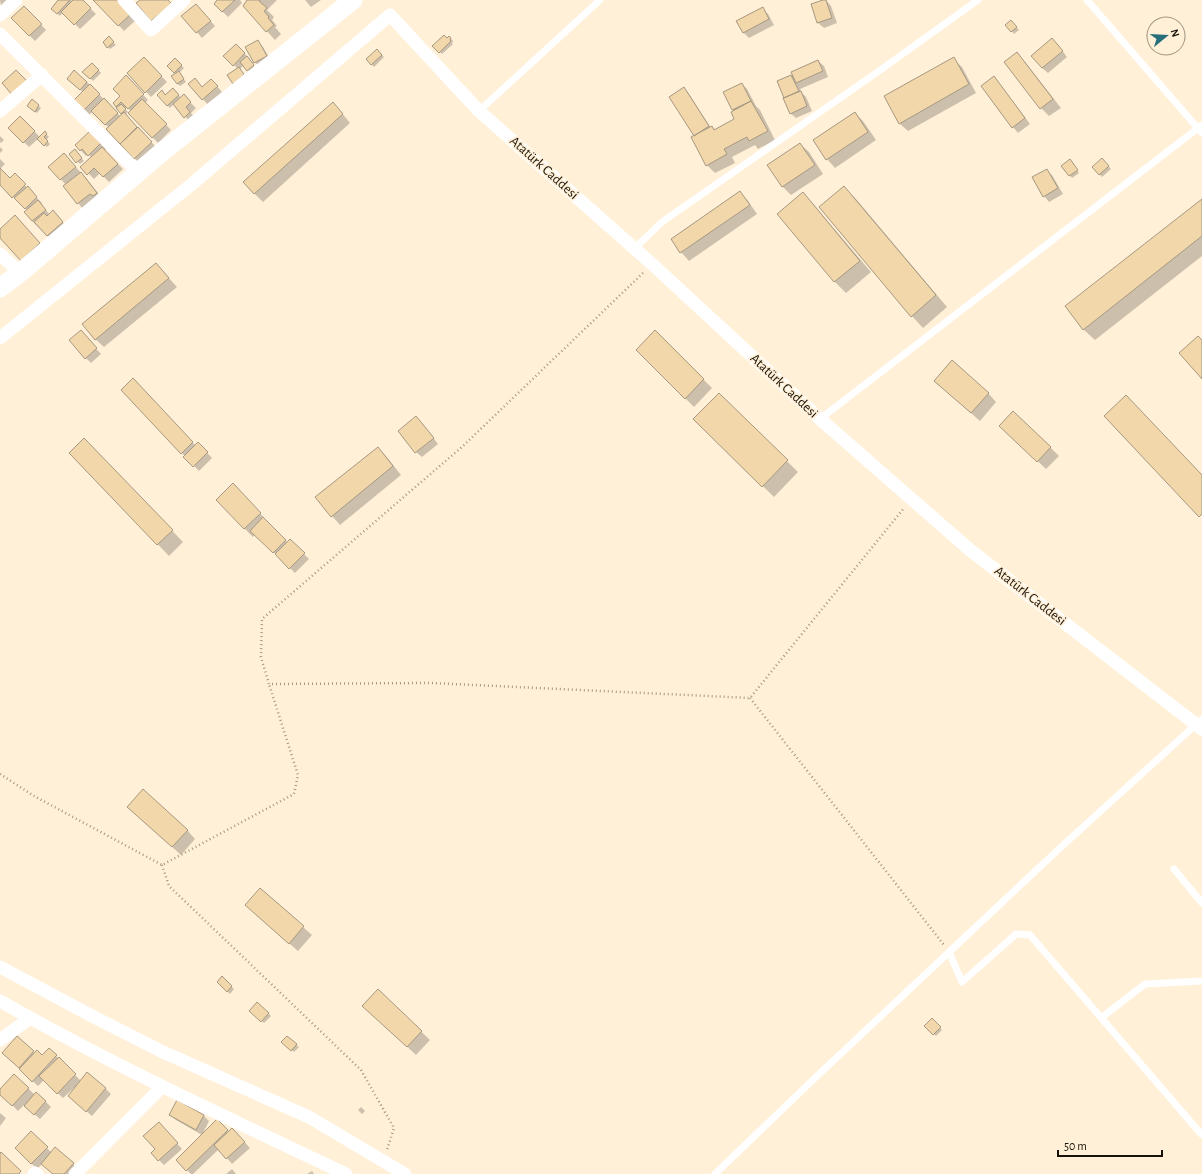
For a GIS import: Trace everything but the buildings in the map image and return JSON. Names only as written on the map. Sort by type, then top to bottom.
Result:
[{"type":"street","points":[[0,15],[16,0]]},
{"type":"street","points":[[124,0],[151,30],[184,0]]},
{"type":"street","points":[[0,288],[20,273],[138,172],[353,0]]},
{"type":"street","name":"Atatürk Caddesi","points":[[0,338],[192,184],[390,15],[479,111],[652,264],[820,419],[970,550],[1200,724]]},
{"type":"street","points":[[0,34],[138,172]]},
{"type":"street","points":[[0,111],[42,75]]},
{"type":"street","points":[[0,254],[20,273]]},
{"type":"street","points":[[0,967],[162,1052],[308,1117],[405,1174]]},
{"type":"street","points":[[0,1001],[162,1087],[346,1174]]},
{"type":"street","points":[[0,1040],[30,1018]]},
{"type":"street","points":[[75,1174],[162,1087]]},
{"type":"lane","points":[[479,111],[600,0]]},
{"type":"lane","points":[[634,248],[662,222],[978,0]]},
{"type":"lane","points":[[820,419],[1200,129],[1087,0]]},
{"type":"lane","points":[[715,1174],[1060,848],[1200,724]]},
{"type":"lane","points":[[1174,869],[1202,903]]},
{"type":"lane","points":[[949,952],[962,982],[1016,934],[1030,935],[1201,1134]]},
{"type":"lane","points":[[1101,1018],[1145,984],[1202,981]]},
{"type":"path","points":[[162,865],[294,794],[298,775],[261,657],[262,619],[463,446],[652,264]]},
{"type":"path","points":[[750,698],[912,499]]},
{"type":"path","points":[[269,684],[432,683],[750,698],[949,952]]},
{"type":"path","points":[[0,774],[34,796],[162,865],[169,886],[362,1070],[394,1128],[384,1162]]}]
